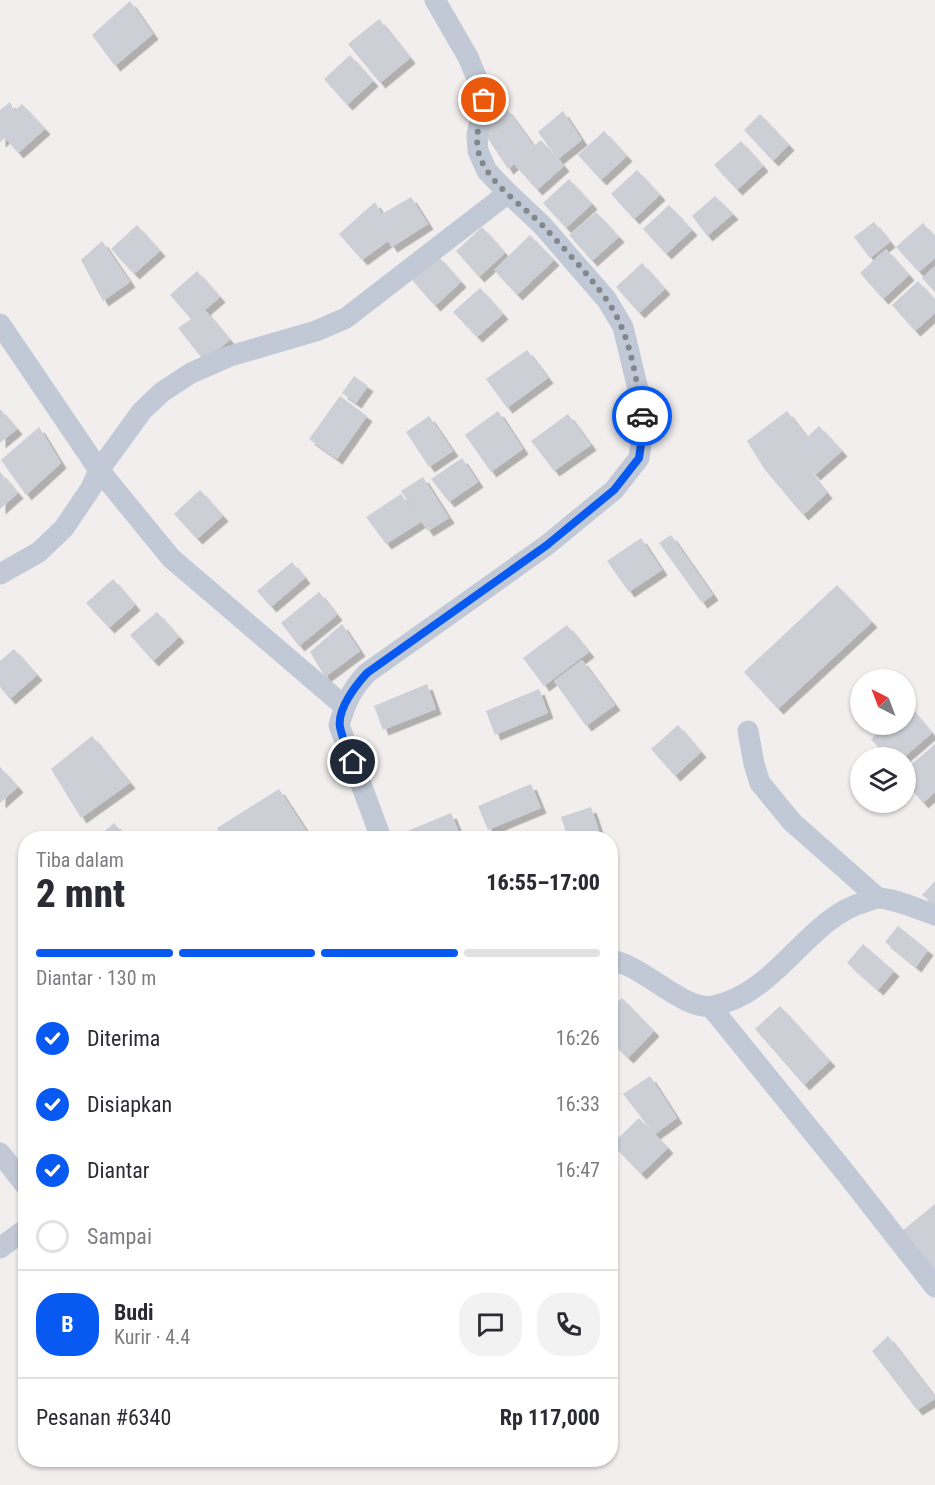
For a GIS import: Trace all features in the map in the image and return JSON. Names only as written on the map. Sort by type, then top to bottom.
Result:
[{"type":"street","points":[[378,831],[339,724],[344,706],[353,688],[367,673],[547,545],[614,490],[639,458],[644,424],[623,327],[607,300],[571,256],[487,171],[478,151],[477,135],[484,100],[481,88],[468,57],[435,0]]},
{"type":"street","points":[[0,574],[39,552],[64,528],[91,488],[99,470],[142,411],[162,392],[191,373],[230,356],[316,331],[346,318],[508,193]]},
{"type":"street","points":[[0,324],[99,470],[171,558],[344,706]]},
{"type":"street","points":[[748,731],[760,783],[792,822],[878,898],[908,905],[935,915]]},
{"type":"street","points":[[618,963],[637,970],[694,1004],[711,1007],[739,997],[764,982],[828,922],[853,905],[878,898]]},
{"type":"street","points":[[711,1007],[935,1287]]},
{"type":"street","points":[[0,1154],[18,1175]]},
{"type":"street","points":[[0,1248],[18,1235]]},
{"type":"building","points":[[130,1],[153,34],[115,66],[92,35]]},
{"type":"building","points":[[379,19],[410,58],[380,83],[348,44]]},
{"type":"building","points":[[350,55],[373,81],[347,105],[324,79]]},
{"type":"building","points":[[10,102],[14,111],[22,104],[45,129],[18,153],[5,138],[0,142],[0,110]]},
{"type":"building","points":[[506,108],[534,146],[541,140],[564,166],[537,190],[514,164],[508,169],[481,128]]},
{"type":"building","points":[[563,111],[582,140],[558,159],[538,132]]},
{"type":"building","points":[[760,114],[789,145],[773,161],[744,130]]},
{"type":"building","points":[[604,131],[627,156],[601,180],[578,155]]},
{"type":"building","points":[[741,141],[763,166],[737,190],[714,165]]},
{"type":"building","points":[[637,170],[660,195],[634,219],[611,194]]},
{"type":"building","points":[[569,179],[592,204],[566,228],[543,203]]},
{"type":"building","points":[[715,196],[733,214],[707,236],[692,216]]},
{"type":"building","points":[[411,197],[428,224],[392,247],[388,241],[362,260],[339,234],[375,202],[382,214]]},
{"type":"building","points":[[669,205],[692,230],[666,254],[643,229]]},
{"type":"building","points":[[596,212],[619,237],[592,261],[569,235]]},
{"type":"building","points":[[874,222],[890,242],[870,258],[854,237]]},
{"type":"building","points":[[923,223],[935,237],[935,258],[919,272],[896,247]]},
{"type":"building","points":[[137,225],[160,251],[134,274],[111,249]]},
{"type":"building","points":[[482,227],[505,253],[479,277],[456,251]]},
{"type":"building","points":[[530,235],[554,260],[517,295],[494,270]]},
{"type":"building","points":[[102,241],[130,282],[103,301],[81,260]]},
{"type":"building","points":[[886,249],[909,275],[883,299],[860,273]]},
{"type":"building","points":[[438,256],[461,282],[435,306],[412,280]]},
{"type":"building","points":[[642,263],[665,289],[639,313],[616,287]]},
{"type":"building","points":[[935,266],[935,292],[922,278]]},
{"type":"building","points":[[197,271],[220,297],[205,310],[230,340],[204,361],[178,328],[191,319],[170,295]]},
{"type":"building","points":[[918,281],[935,300],[935,313],[915,331],[892,305]]},
{"type":"building","points":[[480,288],[503,314],[477,337],[453,312]]},
{"type":"building","points":[[527,350],[548,378],[507,408],[486,379]]},
{"type":"building","points":[[354,376],[368,386],[356,403],[342,393]]},
{"type":"building","points":[[340,396],[367,416],[337,459],[309,439]]},
{"type":"building","points":[[0,409],[17,429],[0,443]]},
{"type":"building","points":[[498,411],[523,449],[491,472],[465,435]]},
{"type":"building","points":[[787,411],[807,437],[819,426],[842,451],[815,475],[799,458],[827,493],[803,515],[765,470],[747,441]]},
{"type":"building","points":[[568,414],[591,445],[554,471],[531,441]]},
{"type":"building","points":[[429,416],[453,451],[429,467],[406,432]]},
{"type":"building","points":[[39,427],[61,463],[26,495],[1,460]]},
{"type":"building","points":[[462,458],[478,482],[449,502],[431,479]]},
{"type":"building","points":[[0,472],[18,493],[0,509]]},
{"type":"building","points":[[423,477],[449,518],[428,531],[401,491]]},
{"type":"building","points":[[200,490],[223,516],[197,539],[174,514]]},
{"type":"building","points":[[401,494],[421,522],[386,544],[366,517]]},
{"type":"building","points":[[671,535],[713,595],[702,603],[659,543]]},
{"type":"building","points":[[641,538],[662,570],[629,592],[607,561]]},
{"type":"building","points":[[292,562],[305,578],[271,607],[257,591]]},
{"type":"building","points":[[113,579],[135,605],[109,628],[86,603]]},
{"type":"building","points":[[837,585],[872,622],[778,709],[744,672]]},
{"type":"building","points":[[319,592],[337,615],[299,646],[281,623]]},
{"type":"building","points":[[157,612],[179,637],[153,661],[130,635]]},
{"type":"building","points":[[342,624],[360,651],[325,677],[310,652]]},
{"type":"building","points":[[567,625],[589,652],[544,686],[523,658]]},
{"type":"building","points":[[14,649],[37,675],[10,699],[0,687],[0,661]]},
{"type":"building","points":[[582,660],[615,705],[586,726],[554,681]]},
{"type":"building","points":[[427,684],[436,709],[383,730],[374,706]]},
{"type":"building","points":[[539,689],[548,713],[495,735],[486,711]]},
{"type":"building","points":[[916,714],[932,733],[916,747],[878,747],[871,739],[875,735],[916,735]]},
{"type":"building","points":[[678,725],[701,752],[675,776],[651,749]]},
{"type":"building","points":[[92,736],[130,783],[81,818],[51,769]]},
{"type":"building","points":[[935,744],[935,792],[923,803],[916,795],[916,760]]},
{"type":"building","points":[[0,767],[18,787],[0,803]]},
{"type":"building","points":[[531,784],[541,808],[488,830],[478,806]]},
{"type":"building","points":[[279,789],[306,831],[219,831],[217,828]]},
{"type":"building","points":[[591,807],[599,831],[566,831],[561,817]]},
{"type":"building","points":[[451,813],[458,831],[408,831]]},
{"type":"building","points":[[114,823],[121,831],[105,831]]},
{"type":"building","points":[[935,881],[935,905],[922,895]]},
{"type":"building","points":[[898,926],[928,950],[916,967],[885,942]]},
{"type":"building","points":[[863,944],[894,971],[878,990],[847,963]]},
{"type":"building","points":[[622,998],[654,1031],[628,1058],[618,1049],[618,1002]]},
{"type":"building","points":[[780,1006],[830,1061],[804,1085],[755,1029]]},
{"type":"building","points":[[650,1076],[677,1118],[655,1134],[668,1148],[641,1174],[618,1150],[618,1138],[639,1118],[651,1130],[623,1094]]},
{"type":"building","points":[[935,1204],[935,1272],[902,1231]]},
{"type":"building","points":[[888,1336],[935,1397],[917,1410],[872,1351]]},
{"type":"way so far","points":[[484,100],[477,135],[478,151],[487,171],[571,256],[607,300],[623,327],[642,416]]},
{"type":"route","points":[[353,762],[339,724],[344,706],[353,688],[367,673],[547,545],[614,490],[639,458],[644,424],[642,416]]}]
